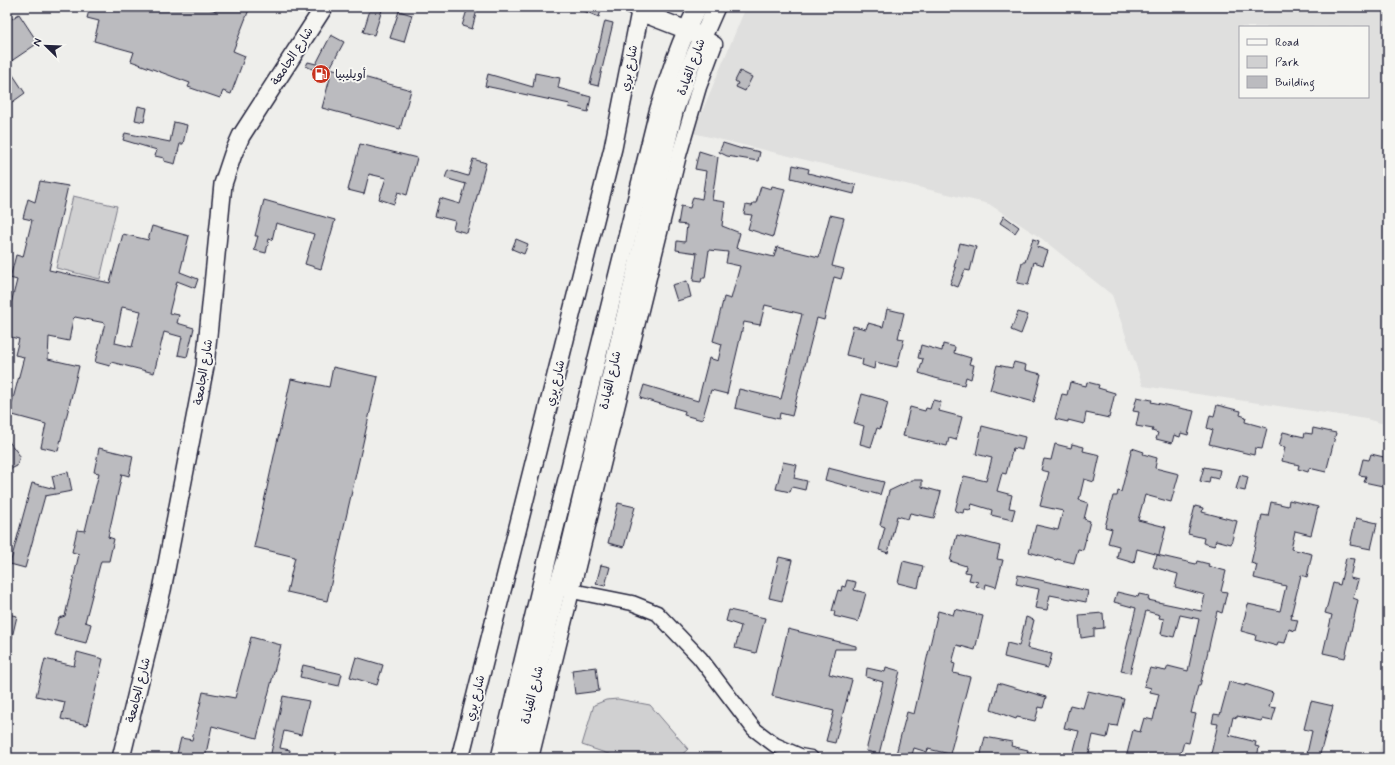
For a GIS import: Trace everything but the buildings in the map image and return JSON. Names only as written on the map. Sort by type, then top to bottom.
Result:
[{"type":"main road","name":"شارع الجامعة","points":[[121,758],[162,590],[206,366],[223,184],[241,136],[324,7]]},
{"type":"main road","name":"شارع القيادة","points":[[500,758],[549,552],[658,112],[686,30],[698,7]]},
{"type":"main road","name":"شارع القيادة","points":[[516,758],[564,590],[569,550],[674,112],[709,40],[716,7]]},
{"type":"main road","points":[[639,8],[709,40]]},
{"type":"main road","name":"شارع بري","points":[[460,758],[613,148],[639,8]]},
{"type":"street","name":"شارع القيادة","points":[[531,758],[564,590]]},
{"type":"street","points":[[564,590],[632,603],[657,613],[700,658],[754,729],[775,745],[800,756],[811,758]]},
{"type":"shaded area","points":[[746,7],[1388,7],[1388,425],[1366,419],[1143,386],[1112,295],[1041,238],[989,204],[693,133]]},
{"type":"shaded area","points":[[1388,717],[1388,758],[1378,758]]},
{"type":"green space","points":[[73,196],[117,206],[100,279],[56,268]]},
{"type":"green space","points":[[618,699],[650,705],[688,749],[678,758],[620,758],[582,745],[594,705],[606,700]]},
{"type":"place","name":"أويليبيا","points":[[321,74]]}]
